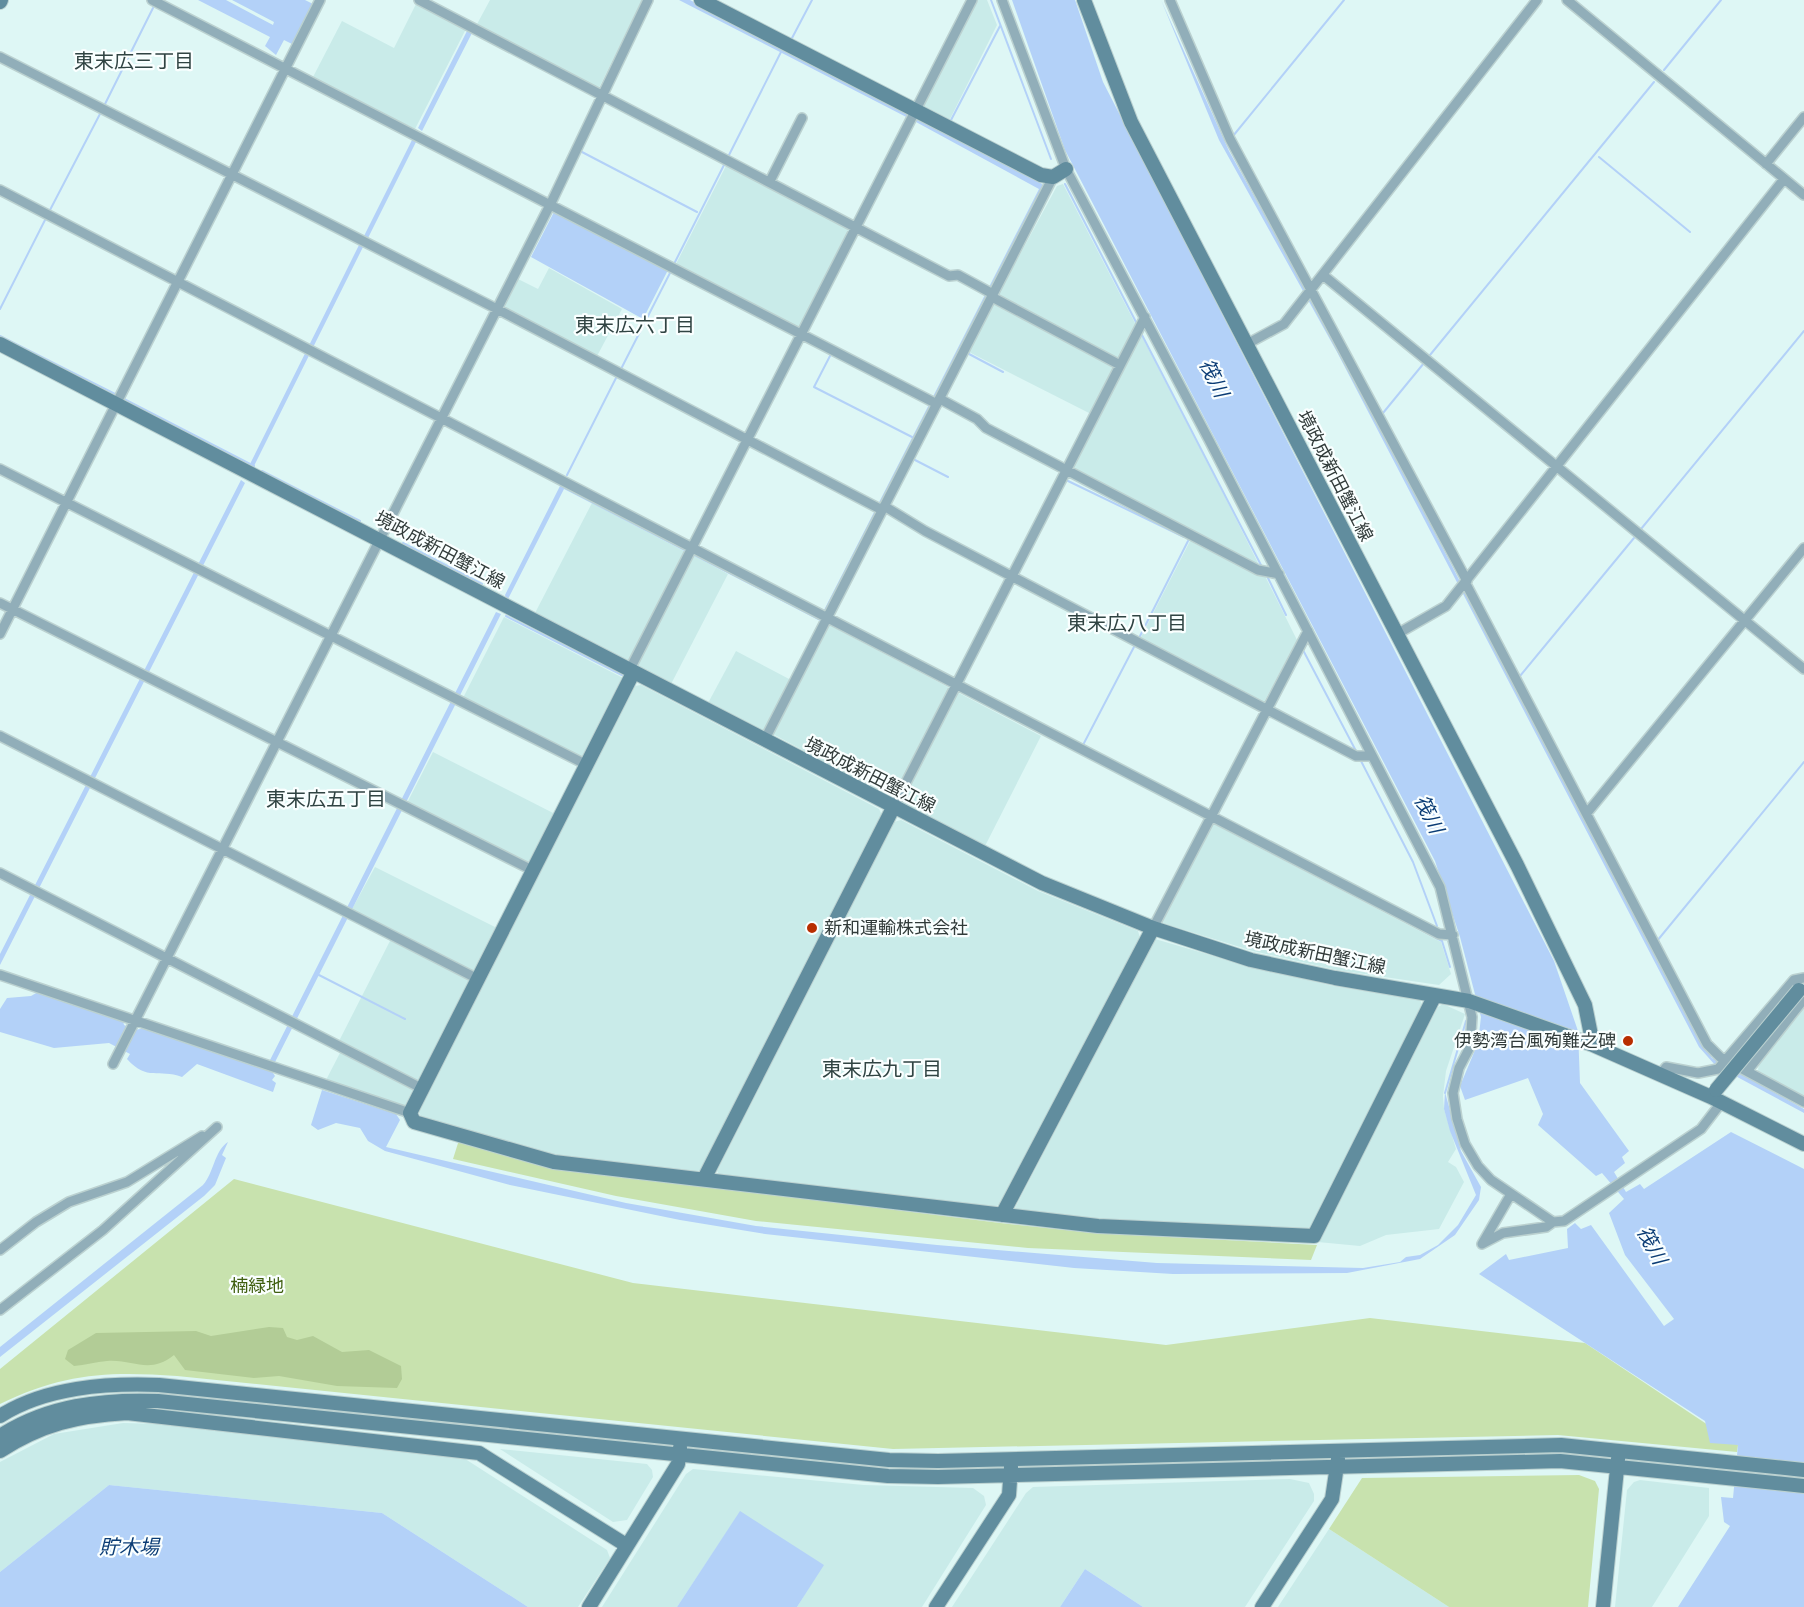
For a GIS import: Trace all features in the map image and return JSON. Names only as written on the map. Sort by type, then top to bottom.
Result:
[{"type":"street","points":[[152,0],[935,401],[977,419],[986,428],[1258,570],[1279,574]]},
{"type":"street","points":[[0,634],[320,0]]},
{"type":"street","points":[[419,0],[949,276],[958,276],[1120,365]]},
{"type":"street","points":[[115,1060],[551,204],[648,0]]},
{"type":"street","points":[[701,0],[913,115],[1041,176],[1053,177]]},
{"type":"street","points":[[1002,0],[1066,169],[1279,574],[1440,887],[1469,1000],[1473,1032],[1453,1093],[1457,1119],[1465,1144],[1478,1166],[1511,1194],[1553,1222]]},
{"type":"street","name":"境政成新田蟹江線","points":[[0,344],[893,808],[1042,883],[1153,928],[1251,960],[1335,978],[1469,1000],[1588,1044],[1585,1005],[1397,634],[1131,122],[1084,0]]},
{"type":"street","points":[[1170,0],[1230,139],[1587,813],[1699,1031],[1723,1065]]},
{"type":"street","points":[[1247,344],[1284,324],[1537,0]]},
{"type":"street","points":[[1568,0],[1804,195]]},
{"type":"street","points":[[410,1113],[534,871],[747,441],[858,227],[967,2]]},
{"type":"street","points":[[0,57],[497,309],[1356,756],[1372,756]]},
{"type":"street","points":[[1766,164],[1804,117]]},
{"type":"street","points":[[770,182],[802,118]]},
{"type":"street","points":[[764,741],[990,294],[1053,177],[1066,169]]},
{"type":"street","points":[[1397,634],[1446,606],[1784,179]]},
{"type":"street","points":[[0,190],[441,416],[692,550],[957,682],[1439,934],[1453,935]]},
{"type":"street","points":[[1323,275],[1804,669]]},
{"type":"street","points":[[704,1179],[1145,317]]},
{"type":"street","points":[[0,469],[587,765]]},
{"type":"street","points":[[1587,813],[1804,548]]},
{"type":"street","points":[[0,603],[534,871]]},
{"type":"street","points":[[1002,1215],[1153,928],[1265,708],[1308,631]]},
{"type":"street","points":[[0,736],[478,979]]},
{"type":"street","points":[[0,873],[423,1089]]},
{"type":"street","points":[[0,975],[133,1022],[410,1113],[414,1122],[554,1162],[1098,1226],[1314,1236],[1435,995]]},
{"type":"street","points":[[1723,1065],[1794,980],[1803,988]]},
{"type":"street","points":[[1748,1070],[1803,988]]},
{"type":"street","points":[[1511,1194],[1482,1244],[1503,1233],[1546,1227],[1553,1222],[1564,1221],[1701,1129],[1716,1097],[1803,988]]},
{"type":"street","points":[[1588,1044],[1716,1097],[1804,1144]]},
{"type":"street","points":[[1660,1074],[1666,1067],[1698,1073],[1723,1065],[1748,1070],[1804,1102]]},
{"type":"street","points":[[0,1250],[36,1222],[69,1202],[127,1182],[217,1127],[103,1230],[0,1310]]},
{"type":"street","points":[[0,1416],[64,1392],[122,1384],[159,1385],[889,1460],[1561,1445],[1804,1470]]},
{"type":"street","points":[[0,1436],[42,1415],[68,1407],[95,1402],[134,1400],[888,1476],[1010,1476],[1560,1461],[1804,1486]]},
{"type":"street","points":[[0,1451],[29,1433],[63,1421],[95,1415],[127,1413],[479,1453],[626,1545]]},
{"type":"street","points":[[589,1607],[678,1464],[681,1440]]},
{"type":"street","points":[[1262,1607],[1332,1499],[1340,1451]]},
{"type":"street","points":[[1603,1607],[1619,1451]]},
{"type":"street","points":[[936,1607],[1009,1495],[1011,1459]]},
{"type":"shaded area","points":[[490,0],[642,0],[599,88],[476,26]]},
{"type":"shaded area","points":[[976,0],[987,0],[997,25],[948,123],[920,109]]},
{"type":"shaded area","points":[[417,2],[467,27],[415,129],[313,77],[342,21],[394,48]]},
{"type":"shaded area","points":[[727,164],[850,227],[852,231],[802,329],[676,264]]},
{"type":"shaded area","points":[[1063,184],[1136,325],[1117,360],[998,295],[1057,186]]},
{"type":"shaded area","points":[[549,268],[622,309],[596,358],[504,309],[516,278],[538,289]]},
{"type":"shaded area","points":[[997,303],[1113,364],[1115,368],[1091,414],[969,352],[994,304]]},
{"type":"shaded area","points":[[1140,333],[1260,567],[1073,469],[1073,463]]},
{"type":"shaded area","points":[[592,503],[686,552],[632,660],[627,663],[534,615]]},
{"type":"shaded area","points":[[1190,541],[1255,574],[1265,576],[1297,640],[1264,702],[1140,639]]},
{"type":"shaded area","points":[[693,555],[728,574],[670,686],[638,669],[637,664]]},
{"type":"shaded area","points":[[504,617],[625,679],[582,760],[463,698]]},
{"type":"shaded area","points":[[829,625],[950,688],[894,799],[771,733]]},
{"type":"shaded area","points":[[736,651],[791,680],[763,735],[707,705]]},
{"type":"shaded area","points":[[641,685],[879,809],[882,815],[703,1168],[696,1173],[553,1156],[421,1116],[418,1111],[635,686]]},
{"type":"shaded area","points":[[955,691],[1041,736],[985,846],[899,802]]},
{"type":"shaded area","points":[[433,752],[557,815],[529,867],[406,805]]},
{"type":"shaded area","points":[[901,820],[1038,891],[1138,931],[1140,938],[1002,1203],[993,1208],[719,1174],[717,1171],[894,822]]},
{"type":"shaded area","points":[[1210,822],[1441,942],[1451,974],[1439,985],[1337,970],[1253,951],[1159,922]]},
{"type":"shaded area","points":[[375,867],[499,929],[477,972],[473,973],[351,911]]},
{"type":"shaded area","points":[[391,939],[469,978],[472,982],[420,1082],[417,1083],[338,1043]]},
{"type":"shaded area","points":[[1155,939],[1248,966],[1333,986],[1420,1000],[1423,1006],[1314,1224],[1305,1230],[1100,1220],[1017,1211],[1015,1208]]},
{"type":"shaded area","points":[[1443,1004],[1465,1014],[1446,1071],[1443,1096],[1444,1109],[1456,1149],[1448,1162],[1456,1167],[1464,1182],[1439,1229],[1386,1235],[1360,1246],[1318,1242],[1438,1007]]},
{"type":"shaded area","points":[[1804,1005],[1804,1097],[1758,1071],[1759,1061]]},
{"type":"shaded area","points":[[341,1051],[416,1090],[405,1109],[325,1082]]},
{"type":"shaded area","points":[[123,1423],[161,1424],[459,1455],[607,1550],[610,1558],[578,1607],[528,1607],[382,1513],[109,1485],[0,1572],[0,1462],[54,1434]]},
{"type":"shaded area","points":[[500,1449],[647,1464],[652,1470],[653,1477],[627,1520],[613,1522]]},
{"type":"shaded area","points":[[693,1469],[864,1485],[973,1488],[984,1496],[986,1505],[922,1607],[797,1607],[823,1565],[740,1512],[677,1607],[602,1607],[686,1474]]},
{"type":"shaded area","points":[[1290,1479],[1309,1483],[1314,1494],[1314,1501],[1245,1607],[1143,1607],[1085,1569],[1060,1607],[952,1607],[1026,1493],[1033,1487]]},
{"type":"shaded area","points":[[1640,1480],[1709,1488],[1709,1516],[1652,1607],[1615,1607],[1627,1490],[1634,1482]]},
{"type":"shaded area","points":[[1329,1529],[1449,1607],[1278,1607]]},
{"type":"green space","points":[[459,1140],[703,1186],[1000,1223],[1093,1233],[1317,1245],[1311,1260],[1028,1248],[756,1221],[616,1196],[453,1159]]},
{"type":"green space","name":"楠緑地","points":[[234,1179],[633,1283],[1166,1345],[1370,1318],[1585,1343],[1738,1445],[1737,1452],[1558,1435],[893,1449],[153,1374],[108,1374],[66,1380],[44,1386],[0,1404],[0,1369]]},
{"type":"green space","points":[[269,1327],[283,1328],[287,1337],[297,1340],[313,1336],[342,1352],[369,1350],[401,1366],[402,1379],[397,1388],[337,1386],[279,1376],[254,1378],[185,1370],[174,1355],[165,1361],[149,1365],[107,1361],[74,1366],[65,1359],[68,1350],[96,1333],[196,1331],[211,1336]]},
{"type":"green space","points":[[1579,1475],[1595,1481],[1599,1489],[1588,1607],[1449,1607],[1329,1529],[1362,1478]]},
{"type":"water","points":[[198,0],[226,0],[273,25],[274,22],[232,0],[305,0],[313,4],[292,44],[284,40],[276,55],[265,46],[270,37]]},
{"type":"water","points":[[679,0],[690,0],[1036,179],[1044,186],[827,612],[824,610],[1039,189],[916,122]]},
{"type":"water","name":"筏川","points":[[1012,0],[1075,0],[1103,82],[1554,961],[1578,1031],[1580,1083],[1629,1151],[1622,1157],[1625,1163],[1614,1172],[1626,1192],[1640,1184],[1644,1189],[1731,1132],[1804,1169],[1804,1607],[1678,1607],[1730,1526],[1724,1522],[1721,1497],[1733,1498],[1738,1445],[1710,1443],[1705,1421],[1479,1274],[1506,1254],[1509,1260],[1568,1248],[1567,1229],[1575,1223],[1581,1229],[1591,1225],[1664,1326],[1674,1319],[1625,1255],[1609,1213],[1624,1199],[1602,1173],[1596,1176],[1538,1125],[1543,1114],[1528,1078],[1465,1100],[1460,1086],[1478,1043],[1481,1017],[1460,937],[1435,861],[1065,150]]},
{"type":"water","points":[[1161,0],[1229,151],[1339,349],[1692,1027],[1712,1058],[1804,1109],[1804,1113],[1715,1065],[1699,1047],[1337,352],[1219,140]]},
{"type":"water","points":[[467,31],[472,33],[422,131],[418,128]]},
{"type":"water","points":[[413,138],[417,140],[368,238],[364,236]]},
{"type":"water","points":[[554,212],[668,270],[643,319],[531,257]]},
{"type":"water","points":[[359,245],[363,247],[254,466],[250,464]]},
{"type":"water","points":[[241,480],[245,483],[0,965],[0,954]]},
{"type":"water","points":[[561,484],[823,619],[822,622],[564,489],[507,601],[505,595]]},
{"type":"water","points":[[496,612],[501,614],[271,1070],[275,1076],[272,1080],[276,1083],[273,1092],[197,1064],[182,1077],[147,1072],[134,1066],[127,1059],[130,1054],[109,1043],[54,1048],[0,1032],[0,1009],[7,998],[31,996],[38,992],[123,1021],[124,1025],[135,1030],[145,1028],[266,1068]]},
{"type":"water","points":[[322,1090],[396,1114],[400,1120],[386,1147],[626,1203],[756,1226],[937,1245],[1157,1263],[1363,1268],[1400,1262],[1406,1257],[1420,1255],[1438,1245],[1458,1225],[1476,1195],[1450,1131],[1444,1109],[1445,1092],[1461,1151],[1481,1187],[1479,1200],[1455,1235],[1420,1259],[1347,1273],[1173,1274],[1074,1268],[765,1234],[680,1220],[510,1185],[385,1151],[368,1141],[360,1128],[336,1123],[318,1130],[311,1125]]},
{"type":"water","points":[[228,1142],[222,1155],[226,1158],[215,1185],[204,1196],[0,1357],[0,1347],[203,1185],[217,1156]]},
{"type":"water","name":"貯木場","points":[[109,1485],[382,1513],[528,1607],[0,1607],[0,1572]]},
{"type":"water","points":[[740,1511],[824,1565],[797,1607],[677,1607]]},
{"type":"water","points":[[1085,1569],[1143,1607],[1060,1607]]},
{"type":"waterway","points":[[791,40],[812,0]]},
{"type":"waterway","points":[[991,0],[1051,159]]},
{"type":"waterway","points":[[1233,136],[1344,0]]},
{"type":"waterway","points":[[1664,70],[1721,0]]},
{"type":"waterway","points":[[105,104],[153,8]]},
{"type":"waterway","points":[[950,122],[1000,26]]},
{"type":"waterway","points":[[728,157],[782,50]]},
{"type":"waterway","points":[[1430,355],[1654,82]]},
{"type":"waterway","points":[[50,210],[101,112]]},
{"type":"waterway","points":[[582,152],[697,212]]},
{"type":"waterway","points":[[1599,157],[1690,232]]},
{"type":"waterway","points":[[675,262],[725,163]]},
{"type":"waterway","points":[[1065,184],[1137,324]]},
{"type":"waterway","points":[[0,309],[45,220]]},
{"type":"waterway","points":[[621,369],[671,271]]},
{"type":"waterway","points":[[1641,529],[1804,331]]},
{"type":"waterway","points":[[1142,335],[1262,567]]},
{"type":"waterway","points":[[0,336],[115,394]]},
{"type":"waterway","points":[[831,354],[814,387],[912,437]]},
{"type":"waterway","points":[[969,354],[1003,372]]},
{"type":"waterway","points":[[1383,413],[1424,363]]},
{"type":"waterway","points":[[567,475],[617,376]]},
{"type":"waterway","points":[[124,399],[254,466]]},
{"type":"waterway","points":[[915,460],[948,477]]},
{"type":"waterway","points":[[262,471],[360,521]]},
{"type":"waterway","points":[[1066,480],[1184,537]]},
{"type":"waterway","points":[[1520,676],[1634,538]]},
{"type":"waterway","points":[[1139,638],[1188,541]]},
{"type":"waterway","points":[[403,543],[482,584]]},
{"type":"waterway","points":[[1268,578],[1286,615]]},
{"type":"waterway","points":[[506,616],[622,675]]},
{"type":"waterway","points":[[1083,745],[1135,645]]},
{"type":"waterway","points":[[1303,650],[1356,751]]},
{"type":"waterway","points":[[1361,761],[1413,862],[1437,926]]},
{"type":"waterway","points":[[1657,941],[1804,762]]},
{"type":"waterway","points":[[1401,919],[1442,941],[1450,967]]},
{"type":"waterway","points":[[317,974],[405,1019]]},
{"type":"waterway","points":[[1445,1093],[1466,1021]]},
{"type":"place","name":"新和運輸株式会社","points":[[812,928]]},
{"type":"place","name":"伊勢湾台風殉難之碑","points":[[1628,1041]]},
{"type":"district","name":"東末広三丁目","points":[[134,61]]},
{"type":"district","name":"東末広六丁目","points":[[635,325]]},
{"type":"district","name":"東末広八丁目","points":[[1127,623]]},
{"type":"district","name":"東末広五丁目","points":[[326,799]]},
{"type":"district","name":"東末広九丁目","points":[[882,1069]]}]
